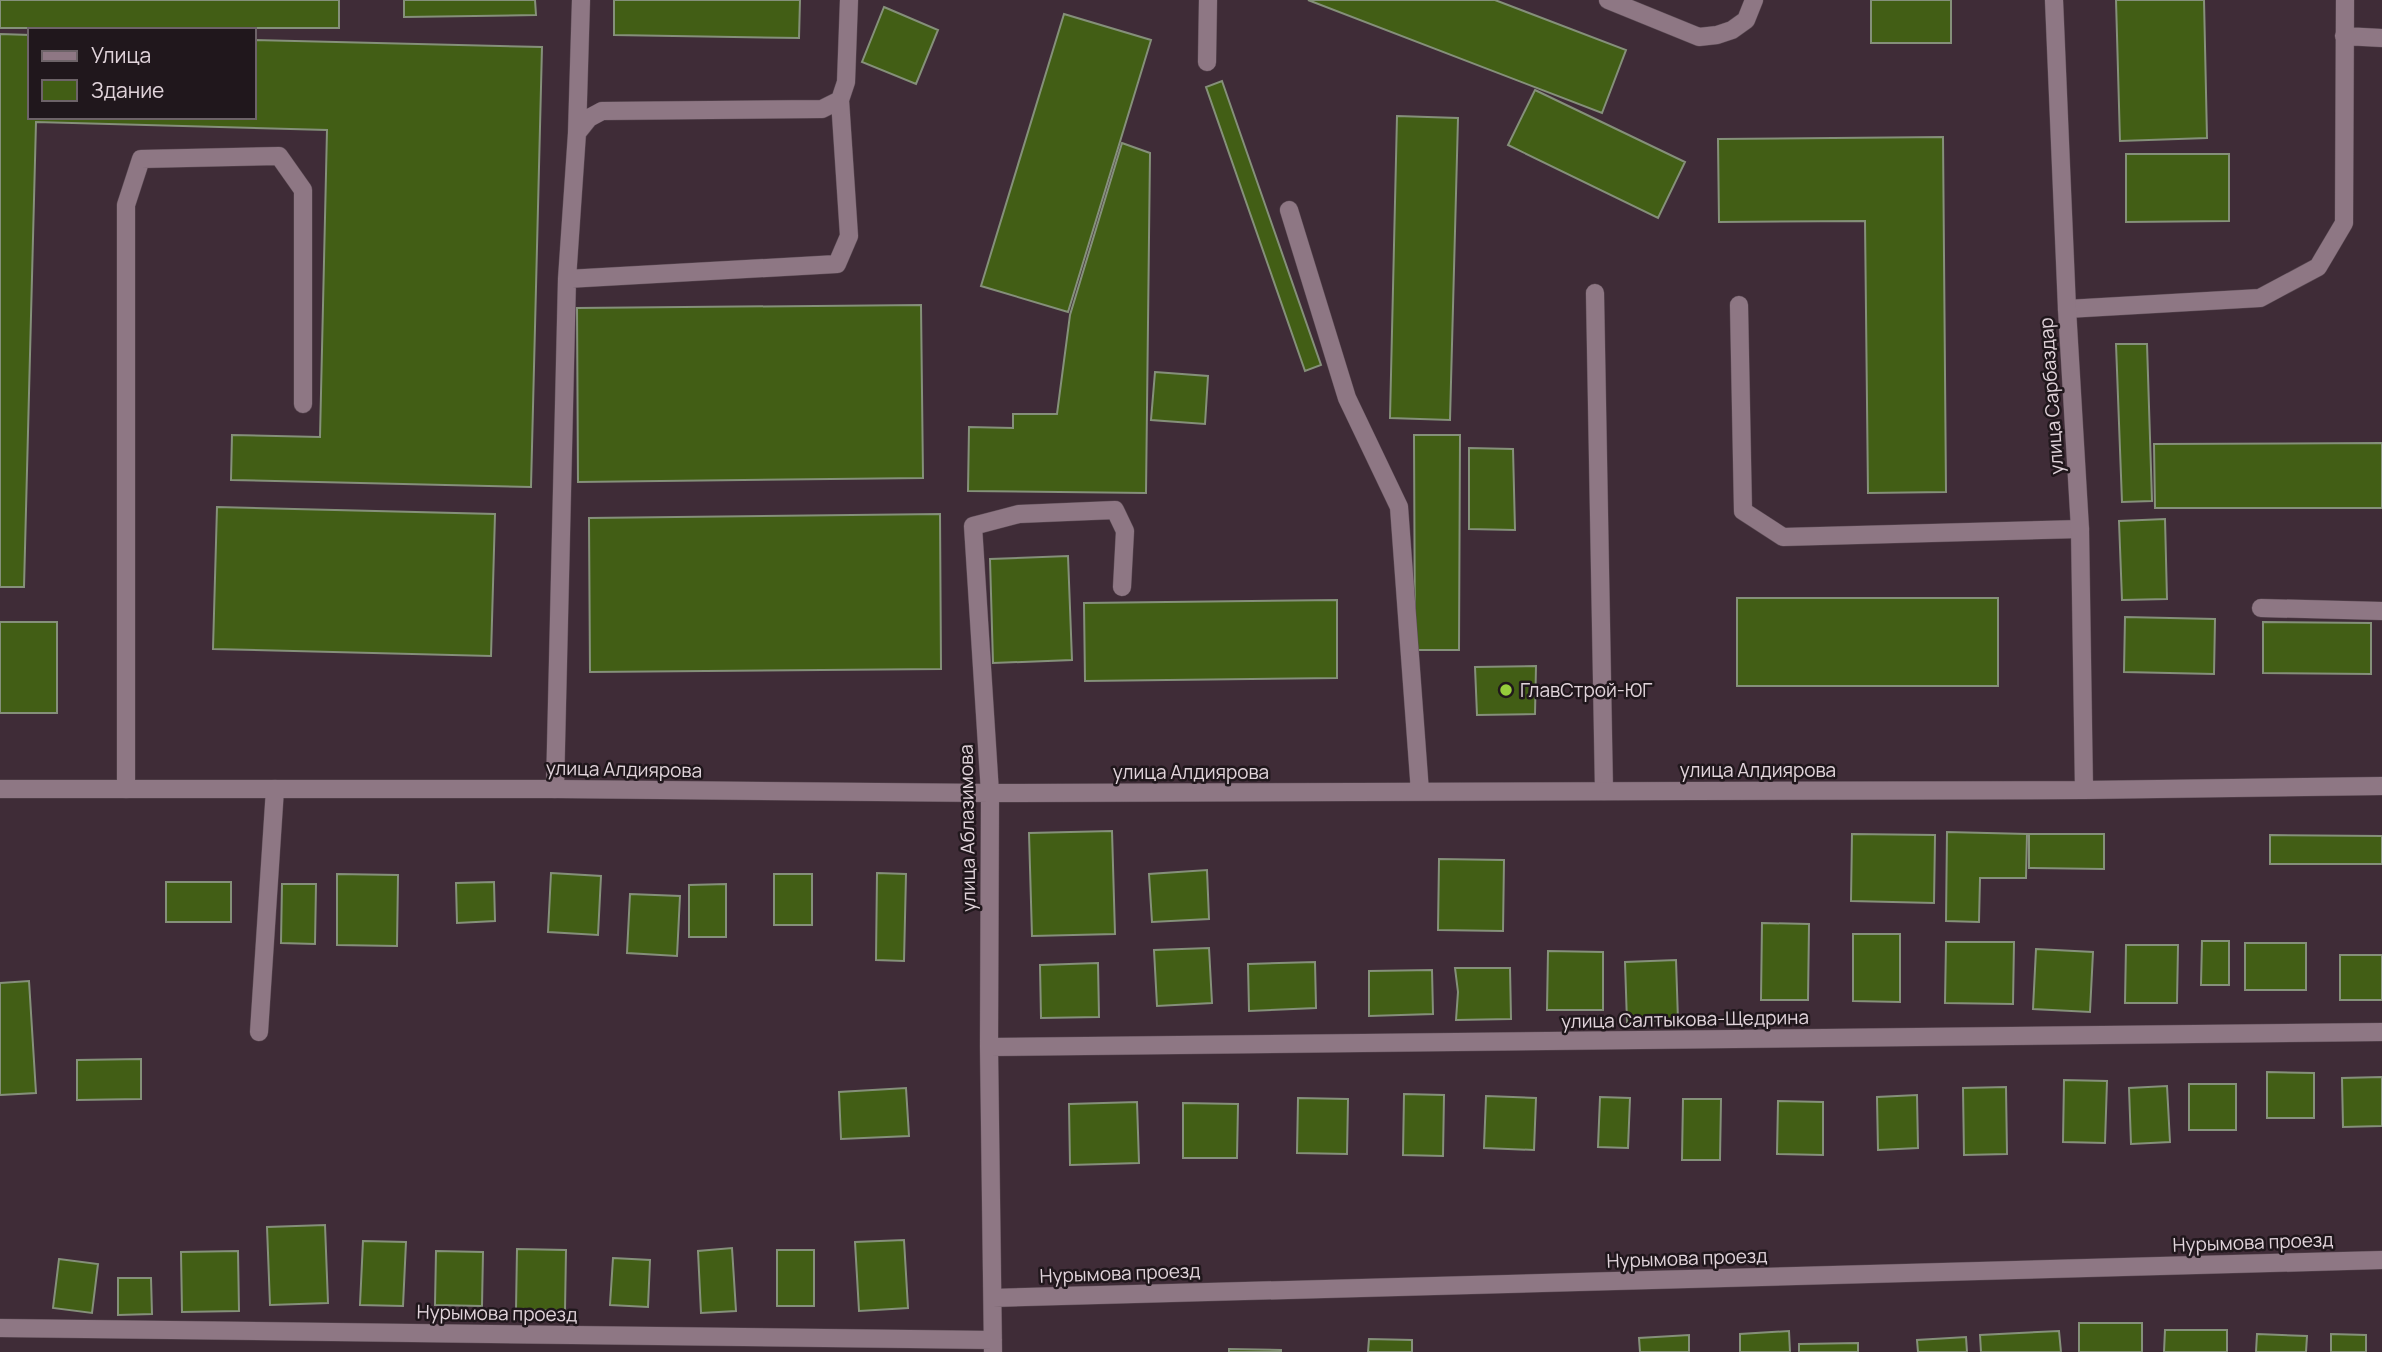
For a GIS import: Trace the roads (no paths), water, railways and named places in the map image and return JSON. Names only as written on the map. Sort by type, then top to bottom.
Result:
[{"type":"street","points":[[555,789],[567,279],[577,133],[580,0]]},
{"type":"street","points":[[567,279],[837,264],[849,236],[840,100],[846,82],[849,0]]},
{"type":"street","points":[[1208,0],[1208,62]]},
{"type":"street","points":[[1608,0],[1699,37],[1732,30],[1746,20],[1754,0]]},
{"type":"street","name":"улица Сарбаздар","points":[[2054,0],[2067,309],[2080,529],[2084,790]]},
{"type":"street","points":[[2067,309],[2260,298],[2318,267],[2344,223],[2345,0]]},
{"type":"street","points":[[2344,36],[2382,38]]},
{"type":"street","points":[[577,133],[589,118],[602,111],[822,109],[840,100]]},
{"type":"street","points":[[126,789],[126,205],[141,159],[279,156],[303,190],[303,404]]},
{"type":"street","points":[[1289,210],[1347,398],[1399,507],[1420,792]]},
{"type":"street","points":[[1595,292],[1604,791]]},
{"type":"street","points":[[1739,305],[1743,510],[1783,537],[2080,529]]},
{"type":"street","name":"улица Аблазимова","points":[[993,1346],[989,1047],[990,793],[973,526],[1019,513],[1115,510],[1125,531],[1122,587]]},
{"type":"street","points":[[2261,608],[2382,611]]},
{"type":"street","name":"улица Алдиярова","points":[[0,789],[555,789],[990,793],[2084,790],[2382,786]]},
{"type":"street","points":[[259,1032],[275,789]]},
{"type":"street","name":"улица Салтыкова-Щедрина","points":[[989,1047],[2382,1032]]},
{"type":"street","name":"Нурымова проезд","points":[[993,1298],[2382,1259]]},
{"type":"street","name":"Нурымова проезд","points":[[0,1328],[993,1346]]},
{"type":"place","name":"ГлавСтрой-ЮГ","points":[[1506,690]]}]
